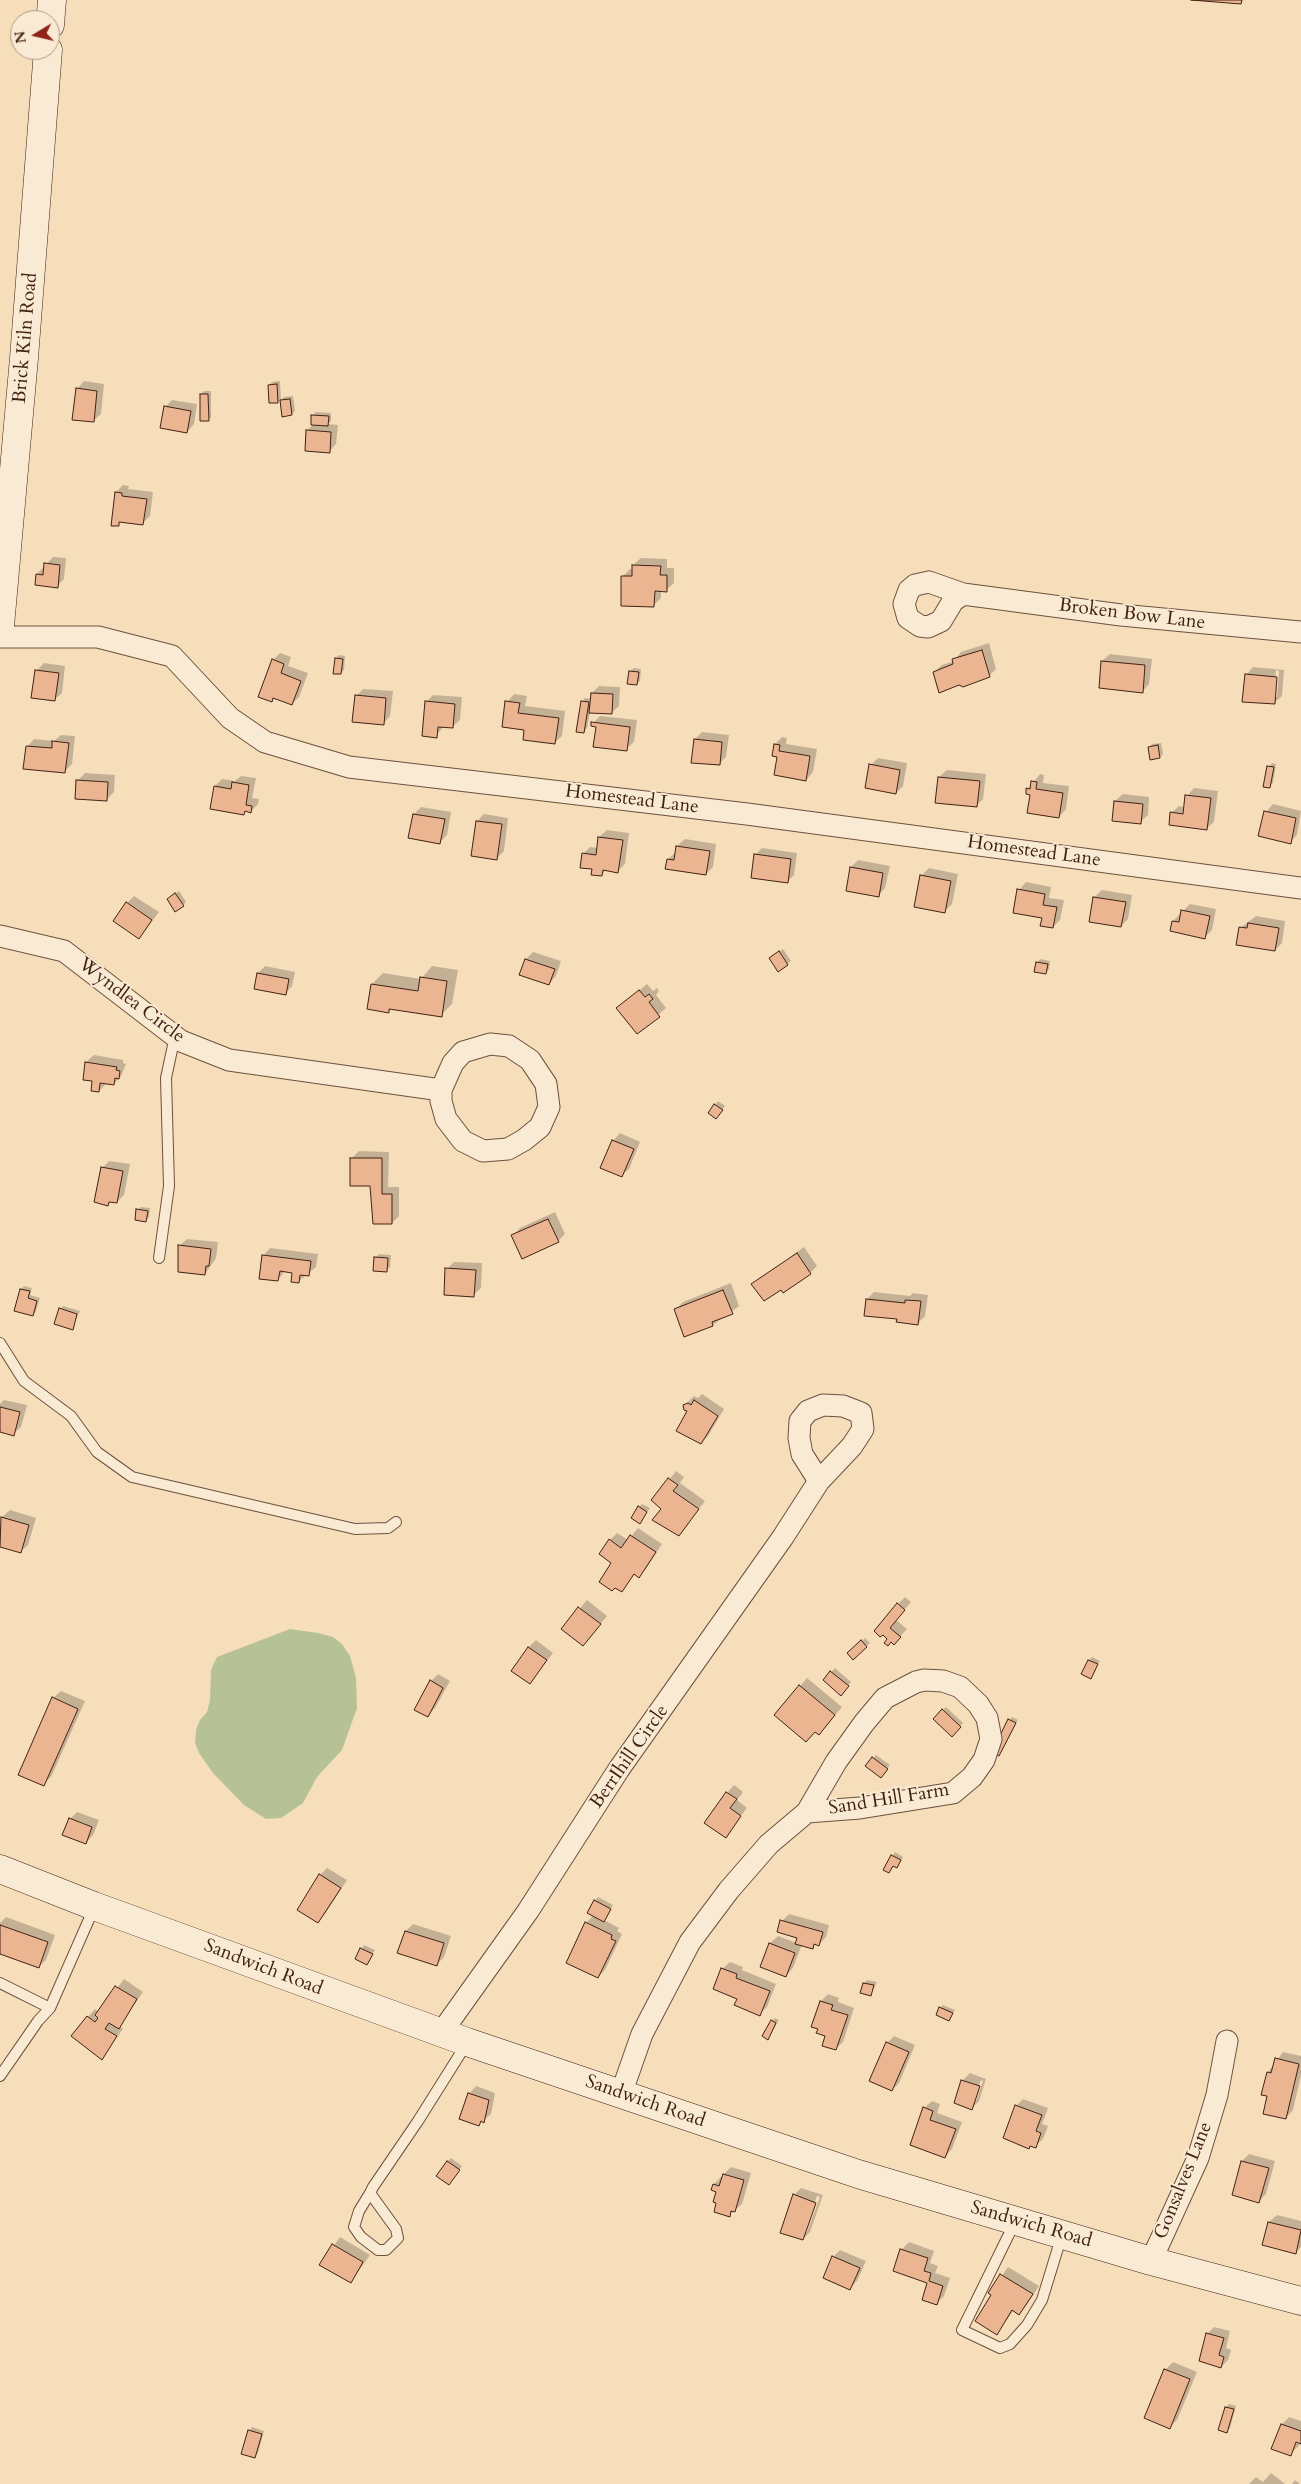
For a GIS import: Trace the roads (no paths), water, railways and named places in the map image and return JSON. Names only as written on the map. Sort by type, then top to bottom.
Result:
[{"type":"main road","name":"Brick Kiln Road","points":[[0,626],[8,457],[47,60]]},
{"type":"main road","name":"Sandwich Road","points":[[0,1869],[94,1906],[441,2033],[858,2174],[1151,2260],[1301,2301]]},
{"type":"street","name":"Broken Bow Lane","points":[[963,594],[1122,615],[1301,632]]},
{"type":"street","name":"Homestead Lane","points":[[0,637],[98,637],[172,656],[230,718],[265,742],[349,767],[747,814],[1301,888]]},
{"type":"street","name":"Wyndlea Circle","points":[[0,936],[64,951],[181,1041],[229,1060],[441,1090]]},
{"type":"street","points":[[490,1044],[509,1046],[530,1060],[546,1084],[549,1107],[540,1127],[524,1140],[508,1149],[483,1152],[463,1141],[446,1119],[441,1101],[441,1090],[453,1063],[463,1052],[490,1044]]},
{"type":"street","name":"BerrIhill Circle","points":[[441,2033],[528,1910],[619,1769],[783,1537],[819,1481]]},
{"type":"street","name":"Sand Hill Farm","points":[[621,2094],[642,2034],[690,1942],[729,1890],[769,1844],[807,1812],[836,1762],[885,1698],[904,1686],[924,1680],[943,1681],[960,1687],[978,1704],[987,1718],[991,1739],[984,1760],[972,1777],[953,1793],[860,1808],[807,1812]]},
{"type":"street","name":"Gonsalves Lane","points":[[1151,2260],[1198,2158],[1217,2095],[1227,2042]]},
{"type":"lane","points":[[159,1258],[169,1186],[166,1078],[174,1036]]},
{"type":"lane","points":[[0,1343],[24,1382],[71,1416],[86,1434],[97,1452],[132,1476],[355,1529],[388,1528],[396,1522]]},
{"type":"lane","points":[[0,2075],[38,2020],[50,2008],[94,1906]]},
{"type":"lane","points":[[0,1983],[50,2008]]},
{"type":"lane","points":[[370,2193],[396,2229],[398,2238],[386,2250],[378,2250],[372,2246],[361,2237],[354,2227],[359,2211],[370,2193],[467,2042]]},
{"type":"lane","points":[[1015,2221],[962,2330],[1000,2348],[1010,2344],[1027,2325],[1042,2300],[1062,2234]]}]
